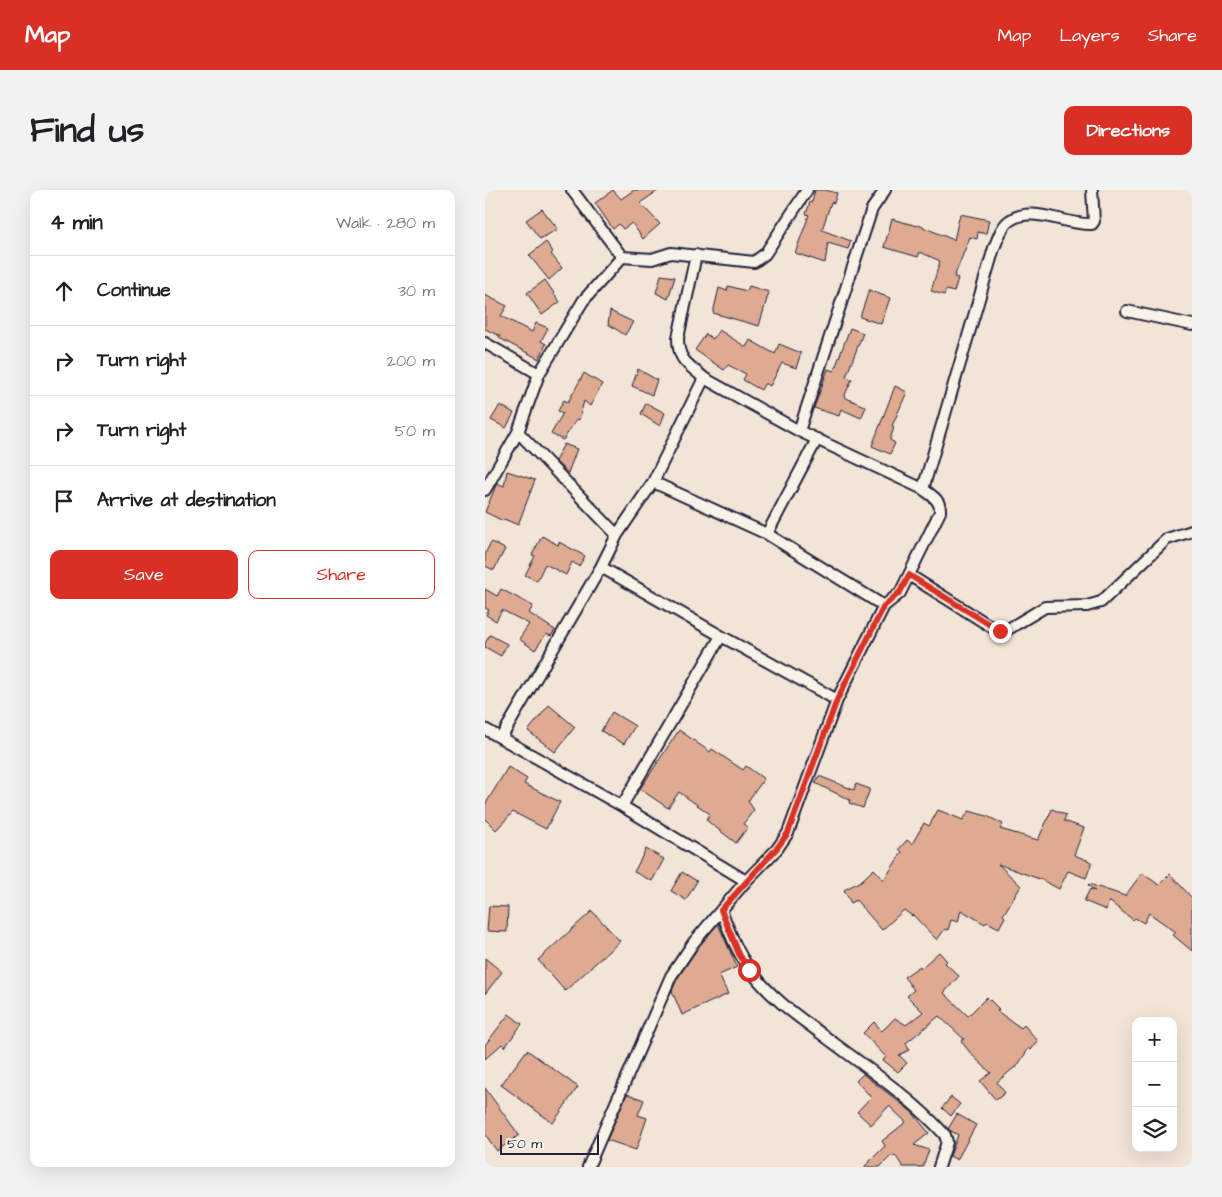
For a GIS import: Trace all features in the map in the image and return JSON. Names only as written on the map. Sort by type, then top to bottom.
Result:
[{"type":"street","points":[[572,190],[622,257],[652,259],[671,254],[696,255],[747,262],[760,259],[772,245],[807,190]]},
{"type":"street","points":[[799,431],[873,209],[885,190]]},
{"type":"street","points":[[923,489],[994,248],[1002,229],[1009,221],[1024,213],[1092,224],[1094,221],[1091,190]]},
{"type":"street","points":[[588,1167],[671,976],[694,942],[788,833],[837,700],[884,606],[900,592],[940,512],[941,505],[938,500],[923,489],[799,431],[703,378],[681,358],[678,350],[678,338],[696,255]]},
{"type":"street","points":[[485,490],[518,432],[539,374],[583,300],[622,257]]},
{"type":"street","points":[[1127,311],[1192,325]]},
{"type":"street","points":[[485,343],[539,374]]},
{"type":"street","points":[[501,738],[601,567],[617,535],[653,482],[703,378]]},
{"type":"street","points":[[518,432],[617,535]]},
{"type":"street","points":[[767,534],[817,439]]},
{"type":"street","points":[[653,482],[767,534],[884,606]]},
{"type":"street","points":[[909,575],[995,629],[1005,631],[1045,607],[1087,606],[1101,602],[1167,539],[1192,531]]},
{"type":"street","points":[[601,567],[837,700]]},
{"type":"street","points":[[621,806],[721,636]]},
{"type":"street","points":[[485,729],[621,806],[746,881]]},
{"type":"street","points":[[721,910],[739,954],[749,970],[769,991],[797,1016],[900,1093],[945,1135],[947,1142],[939,1167]]},
{"type":"building","points":[[613,190],[621,199],[634,190],[659,190],[640,203],[660,224],[643,239],[632,223],[623,229],[619,224],[613,229],[595,203]]},
{"type":"building","points":[[815,190],[837,193],[834,203],[831,202],[822,230],[851,241],[848,249],[828,243],[825,263],[795,253],[809,215],[806,214]]},
{"type":"building","points":[[542,209],[558,229],[540,239],[526,220]]},
{"type":"building","points":[[960,214],[989,220],[986,234],[978,232],[977,239],[970,237],[954,277],[958,278],[954,292],[946,290],[944,295],[931,291],[940,261],[920,252],[918,257],[884,247],[892,219],[918,225],[954,240]]},
{"type":"building","points":[[546,242],[553,252],[551,254],[562,268],[549,280],[529,255]]},
{"type":"building","points":[[661,275],[675,277],[668,299],[656,293]]},
{"type":"building","points":[[545,280],[560,302],[542,315],[527,293]]},
{"type":"building","points":[[728,286],[747,291],[749,286],[769,292],[759,326],[713,313],[719,288],[727,291]]},
{"type":"building","points":[[869,290],[890,298],[881,324],[860,317]]},
{"type":"building","points":[[485,295],[507,306],[501,316],[532,332],[536,323],[548,328],[541,341],[546,344],[539,359],[485,329]]},
{"type":"building","points":[[610,311],[633,322],[625,335],[608,324]]},
{"type":"building","points":[[850,328],[863,333],[846,377],[852,379],[844,397],[866,407],[861,418],[841,409],[839,416],[814,408],[828,369],[834,371]]},
{"type":"building","points":[[719,330],[746,347],[750,340],[775,354],[779,344],[801,353],[796,368],[782,363],[770,386],[765,383],[761,390],[743,380],[746,374],[728,365],[724,370],[695,350],[706,334],[713,339]]},
{"type":"building","points":[[638,369],[657,380],[652,395],[632,386]]},
{"type":"building","points":[[584,373],[602,384],[590,406],[584,401],[579,420],[577,419],[563,440],[551,434],[563,413],[558,411],[564,400],[568,402]]},
{"type":"building","points":[[895,386],[907,392],[892,426],[894,427],[890,440],[895,443],[890,454],[872,446]]},
{"type":"building","points":[[646,403],[665,413],[660,426],[641,414]]},
{"type":"building","points":[[500,405],[514,413],[506,428],[491,420]]},
{"type":"building","points":[[564,444],[577,449],[568,473],[555,461]]},
{"type":"building","points":[[507,471],[535,480],[518,525],[504,519],[503,521],[485,512],[497,483],[504,486]]},
{"type":"building","points":[[542,536],[558,545],[559,542],[585,556],[579,566],[572,562],[566,575],[545,564],[537,581],[525,575],[535,556],[532,555]]},
{"type":"building","points":[[491,542],[505,549],[494,570],[485,566],[485,554]]},
{"type":"building","points":[[485,589],[497,596],[501,589],[533,606],[529,613],[555,630],[551,636],[546,634],[535,650],[519,639],[529,624],[502,610],[496,621],[486,615],[489,610],[485,608]]},
{"type":"building","points":[[490,635],[507,644],[501,656],[485,647],[485,643]]},
{"type":"building","points":[[549,705],[575,727],[555,752],[528,731]]},
{"type":"building","points":[[612,712],[635,726],[624,744],[601,731]]},
{"type":"building","points":[[679,730],[710,752],[712,749],[743,770],[746,766],[764,779],[748,801],[754,810],[743,824],[748,827],[736,843],[706,820],[710,814],[679,792],[668,808],[640,789]]},
{"type":"building","points":[[508,767],[527,779],[524,784],[560,802],[546,829],[513,812],[496,830],[485,819],[485,805]]},
{"type":"building","points":[[819,776],[854,790],[856,784],[870,789],[863,808],[849,803],[850,800],[815,783]]},
{"type":"building","points":[[1052,809],[1066,815],[1064,821],[1084,828],[1074,855],[1092,862],[1086,878],[1068,871],[1059,889],[1042,880],[998,864],[1021,886],[1003,915],[1005,917],[999,928],[987,922],[985,924],[961,910],[958,922],[951,920],[948,930],[945,929],[937,940],[913,915],[904,910],[882,930],[856,900],[851,903],[844,890],[861,881],[874,869],[884,880],[902,852],[899,849],[907,840],[912,844],[924,823],[929,826],[938,810],[963,820],[969,811],[987,816],[1003,824],[1000,829],[1038,840]]},
{"type":"building","points":[[646,849],[664,859],[652,881],[634,872]]},
{"type":"building","points":[[682,872],[697,881],[686,900],[671,891]]},
{"type":"building","points":[[1142,873],[1159,885],[1170,874],[1192,898],[1192,951],[1173,935],[1176,932],[1149,913],[1144,923],[1135,918],[1133,920],[1109,901],[1106,910],[1084,901],[1090,889],[1095,891],[1089,884],[1125,896]]},
{"type":"building","points":[[489,906],[508,907],[507,932],[487,931]]},
{"type":"building","points":[[592,911],[620,941],[565,991],[538,960]]},
{"type":"building","points":[[718,924],[737,967],[719,975],[728,994],[682,1015],[672,991],[677,979],[699,946]]},
{"type":"building","points":[[939,952],[947,961],[945,963],[959,976],[944,993],[968,1016],[987,997],[999,1009],[997,1011],[1021,1028],[1024,1025],[1038,1041],[1031,1050],[1029,1048],[1016,1068],[997,1082],[1005,1093],[996,1100],[980,1081],[991,1073],[972,1055],[961,1041],[964,1039],[939,1016],[906,1043],[909,1050],[899,1055],[907,1063],[898,1072],[883,1060],[886,1057],[863,1033],[874,1022],[882,1031],[895,1018],[906,1025],[923,1012],[907,996],[914,990],[904,977],[920,966],[921,968]]},
{"type":"building","points":[[485,958],[502,972],[485,994]]},
{"type":"building","points":[[509,1014],[522,1024],[505,1047],[502,1044],[485,1059],[485,1045]]},
{"type":"building","points":[[527,1050],[578,1087],[553,1123],[501,1085]]},
{"type":"building","points":[[863,1074],[912,1112],[929,1133],[914,1145],[929,1150],[923,1167],[903,1167],[895,1155],[892,1155],[880,1167],[864,1167],[885,1146],[882,1141],[906,1122],[889,1106],[871,1125],[857,1112],[871,1097],[856,1081]]},
{"type":"building","points":[[485,1088],[519,1135],[497,1151],[485,1134]]},
{"type":"building","points":[[627,1094],[644,1100],[638,1115],[647,1118],[636,1150],[607,1140]]},
{"type":"building","points":[[951,1097],[960,1104],[951,1116],[942,1108]]},
{"type":"building","points":[[957,1114],[976,1125],[957,1160],[950,1156],[958,1135],[948,1129]]},
{"type":"route","points":[[749,970],[739,954],[721,910],[777,848],[788,833],[837,700],[884,606],[897,597],[909,575],[1000,631]]}]
